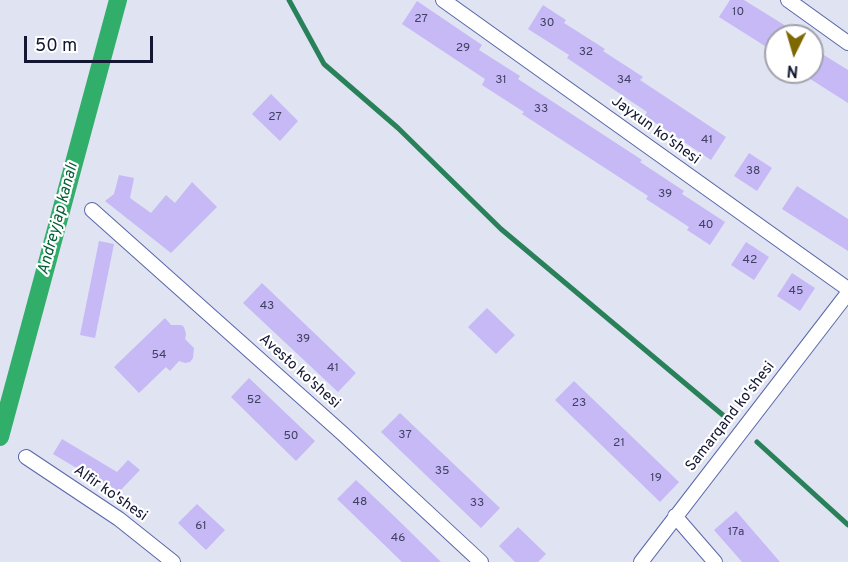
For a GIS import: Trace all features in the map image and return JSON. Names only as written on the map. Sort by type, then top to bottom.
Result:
[{"type":"street","name":"Jayxun ko'shesi","points":[[443,0],[848,291]]},
{"type":"street","points":[[788,0],[848,44]]},
{"type":"street","name":"Avesto ko'shesi","points":[[92,210],[342,433],[481,562]]},
{"type":"street","name":"Samarqand ko'shesi","points":[[641,562],[848,291]]},
{"type":"street","name":"Alfir ko'shesi","points":[[26,457],[119,519],[173,562]]},
{"type":"street","points":[[675,516],[715,562]]},
{"type":"building","points":[[730,0],[744,0],[783,24],[764,24],[764,45],[719,17]]},
{"type":"building","points":[[417,1],[482,45],[479,50],[520,76],[518,79],[642,160],[640,162],[684,191],[682,194],[725,222],[710,245],[687,230],[689,227],[646,199],[648,196],[522,114],[524,112],[482,85],[485,79],[402,24]]},
{"type":"building","points":[[543,5],[566,20],[564,23],[643,77],[640,80],[726,137],[711,160],[645,116],[647,112],[567,58],[569,55],[528,29]]},
{"type":"building","points":[[824,55],[848,70],[848,103],[818,84],[824,84]]},
{"type":"building","points":[[271,94],[298,121],[280,141],[252,114]]},
{"type":"building","points":[[749,153],[772,168],[757,191],[734,176]]},
{"type":"building","points":[[119,175],[134,178],[130,198],[151,213],[166,195],[175,203],[192,182],[217,207],[171,253],[105,201],[114,194]]},
{"type":"building","points":[[797,186],[848,219],[848,251],[782,209]]},
{"type":"building","points":[[99,241],[114,244],[95,338],[80,335]]},
{"type":"building","points":[[746,242],[769,257],[754,280],[731,265]]},
{"type":"building","points":[[792,273],[815,288],[800,311],[777,296]]},
{"type":"building","points":[[262,283],[356,373],[338,392],[243,303]]},
{"type":"building","points":[[487,308],[515,335],[496,354],[468,327]]},
{"type":"building","points":[[165,318],[171,325],[184,327],[185,339],[194,348],[193,358],[190,362],[179,361],[170,371],[166,367],[139,393],[114,367]]},
{"type":"building","points":[[249,378],[315,441],[296,461],[231,397]]},
{"type":"building","points":[[574,381],[679,482],[660,502],[555,400]]},
{"type":"building","points":[[400,413],[500,508],[481,528],[381,432]]},
{"type":"building","points":[[62,439],[117,472],[128,460],[140,470],[116,495],[105,485],[53,454]]},
{"type":"building","points":[[356,480],[441,562],[402,562],[337,499]]},
{"type":"building","points":[[197,504],[225,530],[206,550],[178,523]]},
{"type":"building","points":[[736,511],[780,562],[742,562],[714,530]]},
{"type":"building","points":[[518,527],[546,554],[538,562],[515,562],[499,546]]},
{"type":"waterway","name":"Andreyjap kanalı","points":[[0,437],[118,0]]},
{"type":"waterway","points":[[289,0],[324,64],[398,128],[501,229],[724,416]]},
{"type":"waterway","points":[[757,442],[848,525]]}]
